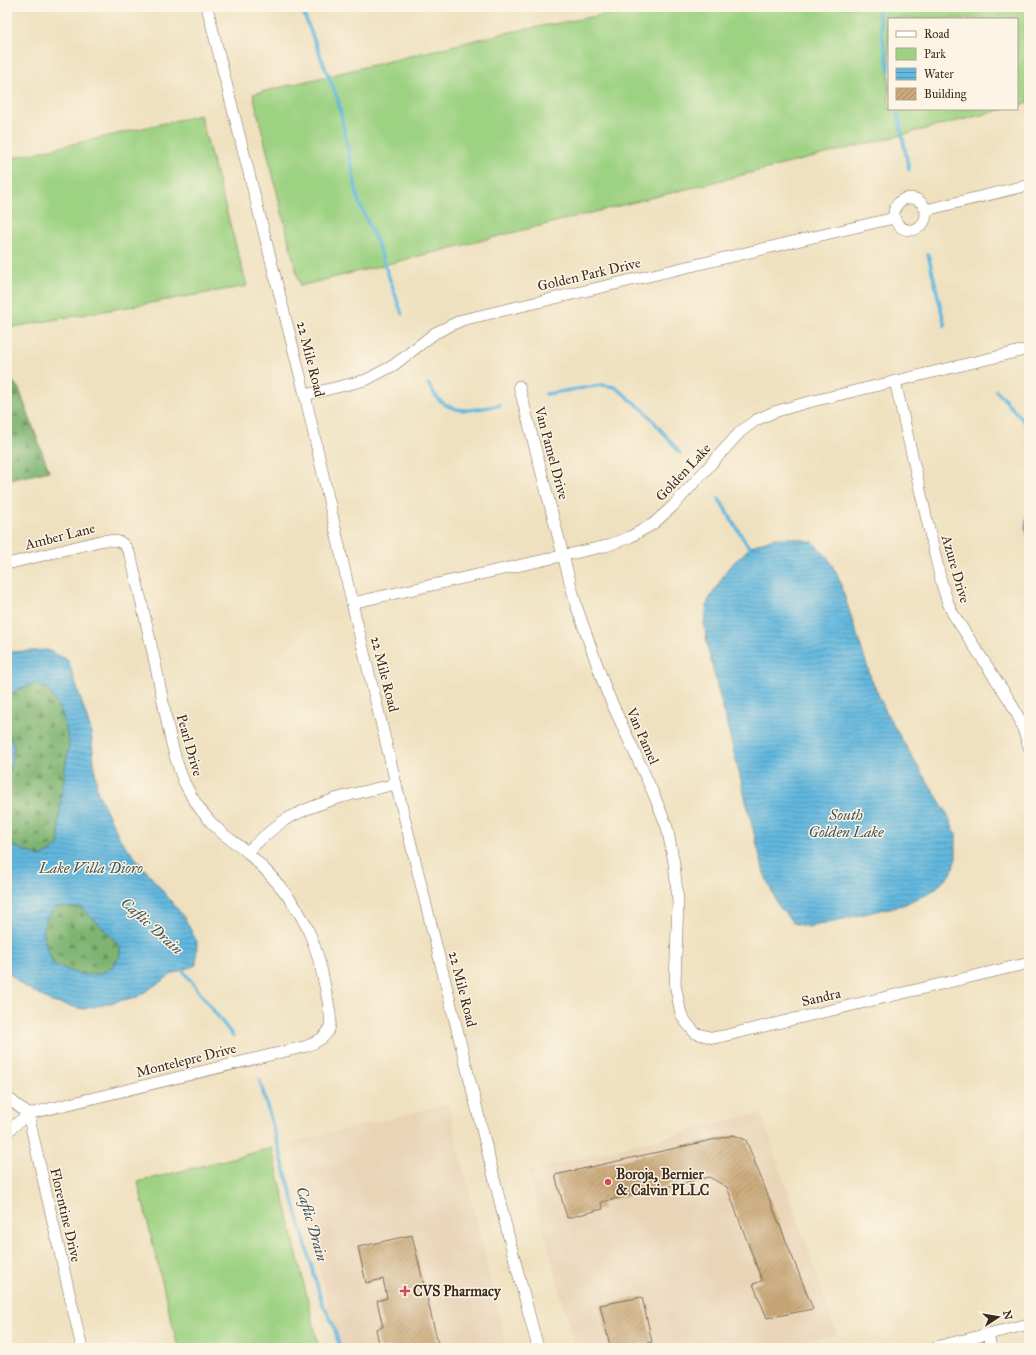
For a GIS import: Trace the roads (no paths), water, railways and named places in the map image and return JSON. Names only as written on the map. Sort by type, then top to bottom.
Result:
[{"type":"street","name":"22 Mile Road","points":[[206,7],[305,395],[352,603],[396,784],[510,1242],[538,1348]]},
{"type":"street","points":[[926,210],[1029,185]]},
{"type":"street","points":[[908,198],[921,202],[926,210],[927,216],[924,223],[919,228],[908,231],[903,229],[895,222],[893,212],[898,202],[908,198]]},
{"type":"street","name":"Golden Park Drive","points":[[305,395],[366,380],[394,364],[435,333],[462,320],[894,218]]},
{"type":"street","name":"Golden Lake","points":[[352,603],[606,546],[630,537],[653,524],[673,506],[740,432],[756,420],[774,412],[804,403],[1029,349]]},
{"type":"street","name":"Azure Drive","points":[[895,381],[941,581],[948,603],[953,614],[1010,701],[1020,720],[1029,747]]},
{"type":"street","name":"Van Pamel Drive","points":[[519,386],[557,528]]},
{"type":"street","name":"Van Pamel","points":[[557,528],[576,605],[606,690],[667,827],[674,863],[678,901],[675,961]]},
{"type":"street","name":"Amber Lane","points":[[7,564],[104,540],[117,540],[121,542]]},
{"type":"street","name":"Pearl Drive","points":[[121,542],[129,552],[132,561],[169,728],[184,782],[190,794],[207,818],[222,833],[247,852],[274,879],[297,910],[312,938],[325,986]]},
{"type":"street","points":[[247,852],[284,821],[299,812],[340,797],[396,784]]},
{"type":"street","name":"Sandra","points":[[675,961],[675,984],[682,1014],[686,1022],[695,1033],[712,1038],[1029,963]]},
{"type":"street","name":"Montelepre Drive","points":[[7,1132],[28,1114],[319,1042],[330,1028],[331,1020],[325,986]]},
{"type":"street","points":[[7,1097],[28,1114]]},
{"type":"street","name":"Florentine Drive","points":[[28,1114],[82,1348]]},
{"type":"street","points":[[931,1348],[972,1343],[988,1334],[1029,1324]]},
{"type":"street","points":[[988,1334],[991,1348]]},
{"type":"water","points":[[1029,502],[1029,538],[1025,528]]},
{"type":"water","name":"South Golden Lake","points":[[774,538],[793,538],[813,542],[828,558],[838,576],[872,681],[888,716],[946,811],[956,835],[956,858],[951,874],[934,890],[903,905],[808,927],[793,923],[778,905],[764,873],[708,649],[704,623],[708,601],[729,567],[752,546]]},
{"type":"water","name":"Lake Villa Dioro","points":[[48,650],[68,660],[91,731],[97,791],[120,839],[184,917],[197,942],[196,965],[174,973],[137,997],[83,1009],[52,1002],[19,983],[7,971],[7,838],[11,845],[40,857],[59,845],[61,796],[69,743],[63,716],[49,690],[33,684],[15,691],[7,702],[7,652]],"holes":[[[56,907],[81,908],[120,946],[120,956],[112,967],[100,974],[83,975],[54,965],[45,942],[43,931],[44,925],[47,918]]]},
{"type":"water","points":[[7,729],[14,747],[7,785]]},
{"type":"waterway","points":[[301,7],[338,100],[359,203],[376,240],[402,314]]},
{"type":"waterway","points":[[877,7],[888,66]]},
{"type":"waterway","points":[[897,110],[909,170]]},
{"type":"waterway","points":[[928,254],[945,326]]},
{"type":"waterway","points":[[428,384],[439,400],[453,408],[468,410],[500,405]]},
{"type":"waterway","points":[[546,394],[602,385],[615,387],[646,412],[680,453]]},
{"type":"waterway","points":[[996,390],[1029,427]]},
{"type":"waterway","points":[[719,499],[751,551]]},
{"type":"waterway","name":"Caflic Drain","points":[[181,968],[233,1036]]},
{"type":"waterway","name":"Caflic Drain","points":[[260,1081],[322,1303],[333,1324],[340,1348]]},
{"type":"place","name":"Boroja, Bernier & Calvin PLLC","points":[[608,1182]]},
{"type":"place","name":"CVS Pharmacy","points":[[405,1291]]}]
